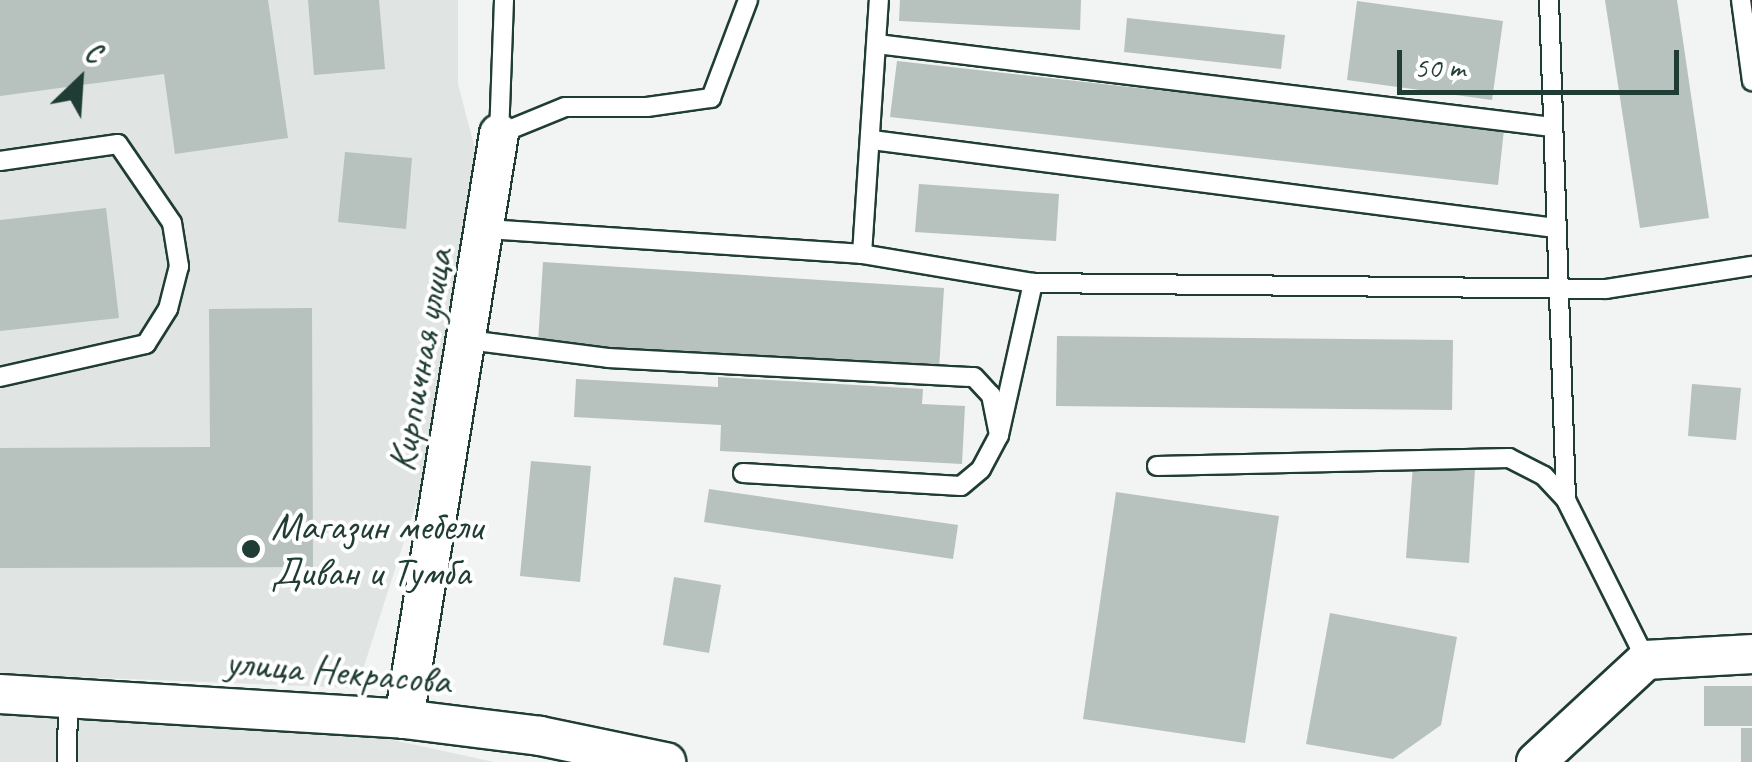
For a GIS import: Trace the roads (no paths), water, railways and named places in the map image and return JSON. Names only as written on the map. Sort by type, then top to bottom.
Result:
[{"type":"street","name":"Кирпичная улица","points":[[404,719],[488,229],[499,134]]},
{"type":"street","points":[[1536,762],[1646,660],[1752,654]]},
{"type":"street","name":"улица Некрасова","points":[[0,694],[404,719],[541,749],[666,762]]},
{"type":"lane","points":[[504,0],[499,134],[565,107],[647,107],[711,98],[748,0]]},
{"type":"lane","points":[[862,254],[879,0]]},
{"type":"lane","points":[[1549,0],[1566,500]]},
{"type":"lane","points":[[1742,0],[1752,81]]},
{"type":"lane","points":[[877,44],[1552,127]]},
{"type":"lane","points":[[872,140],[1555,228]]},
{"type":"lane","points":[[0,160],[118,144],[172,223],[179,266],[168,309],[146,344],[0,377]]},
{"type":"lane","points":[[488,229],[862,254],[1032,283],[1606,289],[1752,266]]},
{"type":"lane","points":[[744,473],[961,486],[981,469],[998,435],[1032,283]]},
{"type":"lane","points":[[468,340],[628,359],[974,377],[991,395],[998,435]]},
{"type":"lane","points":[[1157,466],[1509,458],[1544,476],[1566,500],[1646,660]]},
{"type":"lane","points":[[66,762],[68,697]]},
{"type":"place","name":"Магазин мебели Диван и Тумба","points":[[251,549]]}]
